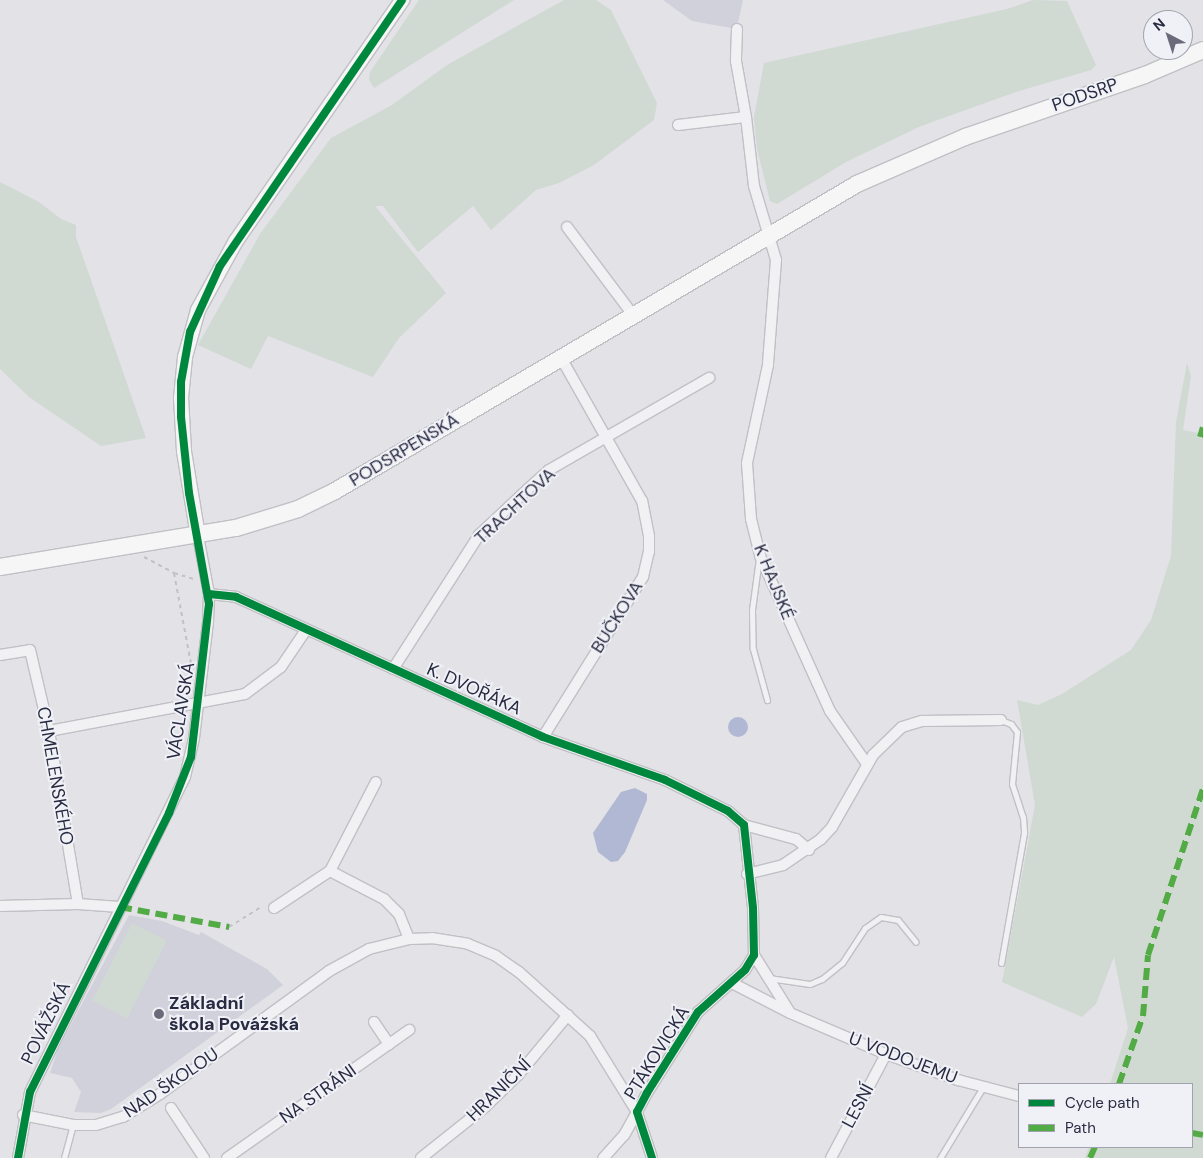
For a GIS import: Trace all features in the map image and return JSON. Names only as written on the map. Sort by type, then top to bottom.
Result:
[{"type":"main road","name":"PODSRP","points":[[770,233],[856,184],[964,136],[1145,75],[1203,50]]},
{"type":"main road","name":"PODSRPENSKÁ","points":[[0,567],[198,536],[255,524],[316,501],[770,233]]},
{"type":"street","points":[[198,536],[184,451],[181,398],[185,357],[198,310],[236,241],[402,0]]},
{"type":"street","name":"K HAJSKÉ","points":[[737,29],[736,62],[746,117],[754,186],[770,233],[776,260],[768,365],[747,464],[751,519],[760,556],[830,711],[867,764]]},
{"type":"street","points":[[678,125],[746,117]]},
{"type":"street","points":[[567,227],[633,315]]},
{"type":"street","name":"BUČKOVA","points":[[543,737],[643,576],[649,552],[649,536],[642,501],[607,436],[561,358]]},
{"type":"street","name":"TRACHTOVA","points":[[393,669],[479,535],[549,470],[709,378]]},
{"type":"street","name":"VÁCLAVSKÁ","points":[[120,906],[185,777],[199,705],[209,594],[198,536]]},
{"type":"street","name":"K. DVOŘÁKA","points":[[209,594],[236,596],[306,630],[543,737],[665,780],[728,811],[744,825]]},
{"type":"street","name":"VÁCLAVSKÁ","points":[[49,731],[199,705],[245,694],[281,667],[306,630]]},
{"type":"street","name":"CHMELENSKÉHO","points":[[0,655],[30,650],[49,731],[78,904]]},
{"type":"street","points":[[747,874],[783,865],[809,850],[832,827],[867,764],[893,733],[911,723],[1000,720]]},
{"type":"street","points":[[274,908],[330,871],[376,782]]},
{"type":"street","points":[[790,1013],[754,954],[754,915],[747,874],[744,825],[796,839],[809,850]]},
{"type":"street","points":[[330,871],[384,898],[399,914],[409,939]]},
{"type":"street","points":[[0,906],[78,904],[120,906]]},
{"type":"street","name":"POVÁŽSKÁ","points":[[18,1158],[23,1116],[30,1092],[120,906]]},
{"type":"street","name":"NAD ŠKOLOU","points":[[23,1116],[73,1125],[111,1121],[134,1111],[329,971],[369,949],[409,939],[432,938],[468,944],[496,956],[568,1015],[590,1036],[637,1112]]},
{"type":"street","name":"PTÁKOVICKÁ","points":[[652,1158],[637,1112],[698,1012],[745,970],[754,954]]},
{"type":"street","name":"U VODOJEMU","points":[[732,983],[790,1013],[886,1054],[983,1087],[1018,1096]]},
{"type":"street","name":"HRANIČNÍ","points":[[421,1158],[498,1094],[568,1015]]},
{"type":"street","points":[[374,1022],[389,1044]]},
{"type":"street","name":"NA STRÁNI","points":[[227,1158],[409,1030]]},
{"type":"street","name":"LESNÍ","points":[[831,1158],[886,1054]]},
{"type":"street","points":[[171,1108],[204,1158]]},
{"type":"street","points":[[603,1158],[624,1135],[637,1112]]},
{"type":"lane","points":[[760,556],[752,610],[753,649],[767,700]]},
{"type":"lane","points":[[1000,720],[1011,724],[1016,732],[1012,784],[1023,817],[1024,833],[1001,964]]},
{"type":"lane","points":[[768,978],[810,984],[822,980],[842,962],[865,928],[881,917],[898,920],[916,942]]},
{"type":"lane","points":[[940,1158],[983,1087]]},
{"type":"lane","points":[[64,1158],[73,1125]]},
{"type":"path","points":[[138,544],[140,554],[174,574],[207,579]]},
{"type":"path","points":[[174,574],[191,666]]},
{"type":"path","points":[[229,927],[270,902],[274,908]]},
{"type":"shaded area","points":[[419,0],[514,0],[374,88],[369,80],[370,72]]},
{"type":"shaded area","points":[[564,0],[596,0],[611,10],[657,103],[654,120],[594,165],[559,183],[536,190],[491,230],[473,206],[418,252],[383,206],[375,206],[446,293],[399,338],[373,377],[268,336],[251,369],[198,345],[260,234],[331,138],[392,105],[447,65]]},
{"type":"shaded area","points":[[663,0],[743,0],[738,23],[731,28],[692,21]]},
{"type":"shaded area","points":[[1033,0],[1067,1],[1096,65],[1091,70],[1019,91],[921,126],[846,162],[777,204],[770,201],[757,149],[754,117],[764,63],[1007,9]]},
{"type":"shaded area","points":[[0,182],[39,202],[61,219],[76,225],[76,237],[146,438],[101,446],[29,397],[0,369]]},
{"type":"shaded area","points":[[1187,363],[1191,376],[1183,430],[1203,434],[1203,1158],[1085,1158],[1089,1148],[1193,1148],[1193,1083],[1110,1083],[1128,1028],[1114,957],[1096,1004],[1082,1017],[1002,982],[1035,805],[1017,700],[1038,705],[1062,694],[1131,650],[1151,620],[1171,556],[1176,422]]},
{"type":"shaded area","name":"Základní škola Povážská","points":[[129,915],[162,921],[199,935],[201,932],[267,969],[283,985],[111,1109],[101,1113],[74,1112],[81,1092],[72,1078],[50,1073],[58,1049]]},
{"type":"shaded area","points":[[132,923],[167,941],[127,1018],[93,1001]]},
{"type":"water","points":[[738,717],[745,720],[748,727],[745,734],[738,737],[731,734],[728,727],[731,720]]},
{"type":"water","points":[[635,788],[647,794],[647,800],[625,852],[618,861],[611,862],[598,852],[593,833],[621,792]]},
{"type":"marked path","points":[[1200,437],[1203,427]]},
{"type":"marked path","points":[[1119,1083],[1143,1016],[1148,955],[1203,789]]},
{"type":"marked path","points":[[120,907],[229,927]]},
{"type":"marked path","points":[[1193,1133],[1203,1135]]},
{"type":"marked path","points":[[1090,1158],[1095,1148]]},
{"type":"cycle path","points":[[18,1158],[30,1092],[169,813],[191,757],[209,604],[189,493],[181,417],[181,382],[190,332],[220,266],[402,0]]},
{"type":"cycle path","points":[[209,594],[236,597],[543,737],[665,780],[728,811],[744,825],[753,908],[754,955],[745,970],[698,1012],[637,1112],[652,1158]]},
{"type":"place","name":"Základní škola Povážská","points":[[159,1014]]}]
